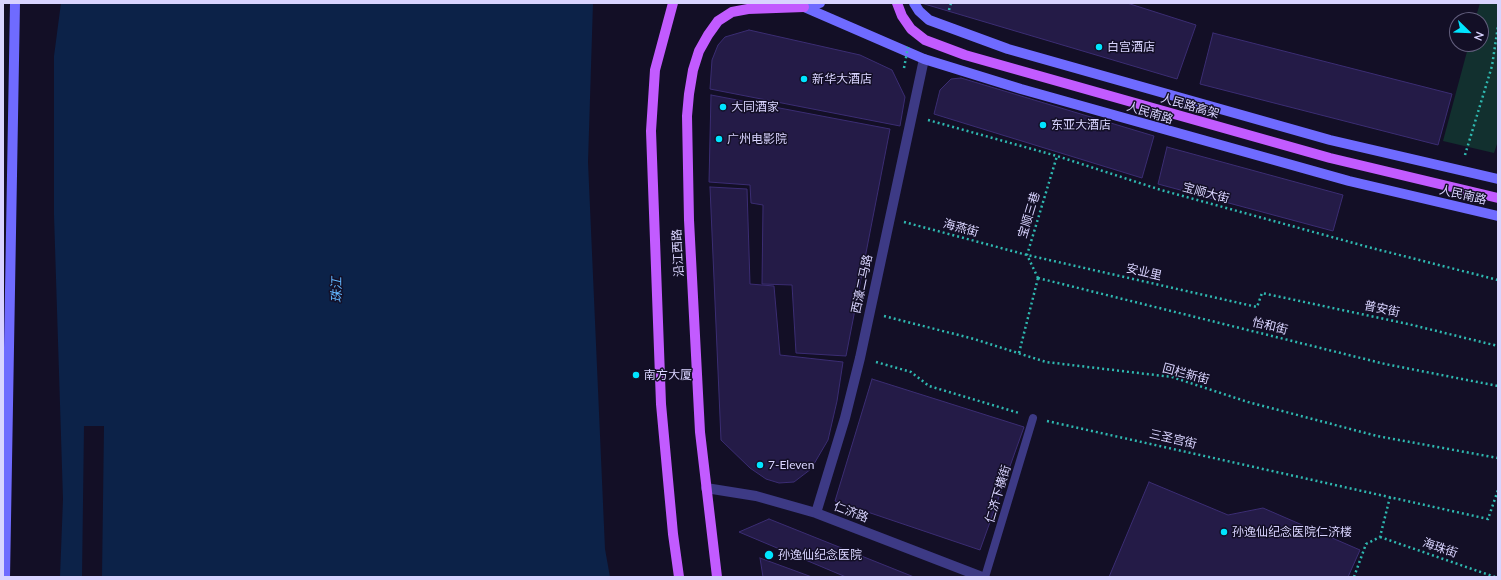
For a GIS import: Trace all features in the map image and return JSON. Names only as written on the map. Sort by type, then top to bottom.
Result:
[{"type":"main road","points":[[5,577],[15,3]]},
{"type":"main road","name":"沿江西路","points":[[674,3],[655,70],[651,131],[661,404],[673,534],[679,577]]},
{"type":"main road","points":[[799,5],[820,3]]},
{"type":"main road","name":"人民路高架","points":[[897,3],[902,16],[916,33],[925,40],[965,54],[1330,158],[1498,198]]},
{"type":"main road","name":"人民南路","points":[[914,3],[919,11],[929,20],[1008,49],[1330,140],[1498,179]]},
{"type":"main road","name":"沿江西路","points":[[717,577],[700,432],[688,178],[687,116],[693,70],[708,35],[718,21],[732,12],[748,9],[799,5]]},
{"type":"main road","name":"人民南路","points":[[799,5],[924,59],[1021,89],[1349,182],[1498,216]]},
{"type":"street","name":"西濠二马路","points":[[816,513],[845,418],[860,358],[924,59]]},
{"type":"street","name":"仁济路","points":[[706,488],[756,496],[816,513],[984,577]]},
{"type":"lane","name":"仁济下横街","points":[[984,577],[1033,418]]},
{"type":"path","points":[[1460,171],[1492,66],[1498,26]]},
{"type":"path","name":"宝顺大街","points":[[912,115],[1057,156],[1176,194],[1368,247],[1498,280]]},
{"type":"path","name":"宝顺三巷","points":[[1038,278],[1027,255],[1057,156]]},
{"type":"path","name":"海燕街","points":[[890,218],[1027,255]]},
{"type":"path","name":"安业里","points":[[1027,255],[1257,308],[1262,293]]},
{"type":"path","points":[[1019,353],[1038,278]]},
{"type":"path","name":"怡和街","points":[[1038,278],[1385,364],[1498,386]]},
{"type":"path","name":"普安街","points":[[1262,293],[1408,324],[1498,346]]},
{"type":"path","name":"回栏新街","points":[[870,312],[974,339],[1046,362],[1172,377],[1248,402],[1377,436],[1498,458]]},
{"type":"path","name":"三圣宫街","points":[[860,358],[911,372],[928,386],[1033,418],[1488,519],[1498,490]]},
{"type":"path","points":[[1354,577],[1366,544],[1380,537],[1390,497]]},
{"type":"path","name":"海珠街","points":[[1380,537],[1495,577]]},
{"type":"green space","points":[[1480,3],[1498,3],[1498,141],[1494,153],[1443,141],[1467,52],[1489,52],[1489,12],[1477,12]]},
{"type":"water","name":"珠江","points":[[61,3],[593,3],[588,162],[605,549],[610,577],[60,577],[63,499],[54,215],[54,56]]},
{"type":"pier","points":[[84,426],[104,426],[102,577],[82,577]]},
{"type":"building","points":[[921,3],[1127,3],[1196,25],[1177,79]]},
{"type":"building","name":"新华大酒店","points":[[749,30],[860,55],[892,70],[905,97],[900,126],[710,89],[712,60],[718,45],[725,37]]},
{"type":"building","points":[[1213,33],[1452,94],[1438,145],[1200,84]]},
{"type":"building","name":"东亚大酒店","points":[[961,78],[1154,136],[1142,178],[934,114],[940,90],[951,79]]},
{"type":"building","points":[[711,95],[890,129],[846,356],[796,353],[792,285],[762,284],[763,205],[751,203],[750,185],[709,182]]},
{"type":"building","points":[[1167,147],[1343,195],[1333,231],[1158,184]]},
{"type":"building","points":[[710,187],[747,189],[750,284],[774,286],[780,355],[843,362],[837,401],[828,440],[811,469],[794,482],[779,483],[766,479],[750,468],[721,440]]},
{"type":"building","points":[[872,379],[1024,427],[980,550],[835,501]]},
{"type":"building","name":"孙逸仙纪念医院仁济楼","points":[[1149,482],[1228,515],[1263,508],[1360,550],[1348,577],[1109,577]]},
{"type":"building","points":[[769,519],[914,577],[846,577],[739,532]]},
{"type":"building","points":[[760,558],[812,577],[763,577]]},
{"type":"place","name":"白宫酒店","points":[[1099,47]]},
{"type":"place","name":"新华大酒店","points":[[804,79]]},
{"type":"place","name":"大同酒家","points":[[723,107]]},
{"type":"place","name":"东亚大酒店","points":[[1043,125]]},
{"type":"place","name":"广州电影院","points":[[719,139]]},
{"type":"place","name":"南方大厦","points":[[636,375]]},
{"type":"place","name":"7-Eleven","points":[[760,465]]},
{"type":"place","name":"孙逸仙纪念医院仁济楼","points":[[1224,532]]},
{"type":"place","name":"孙逸仙纪念医院","points":[[769,555]]}]
